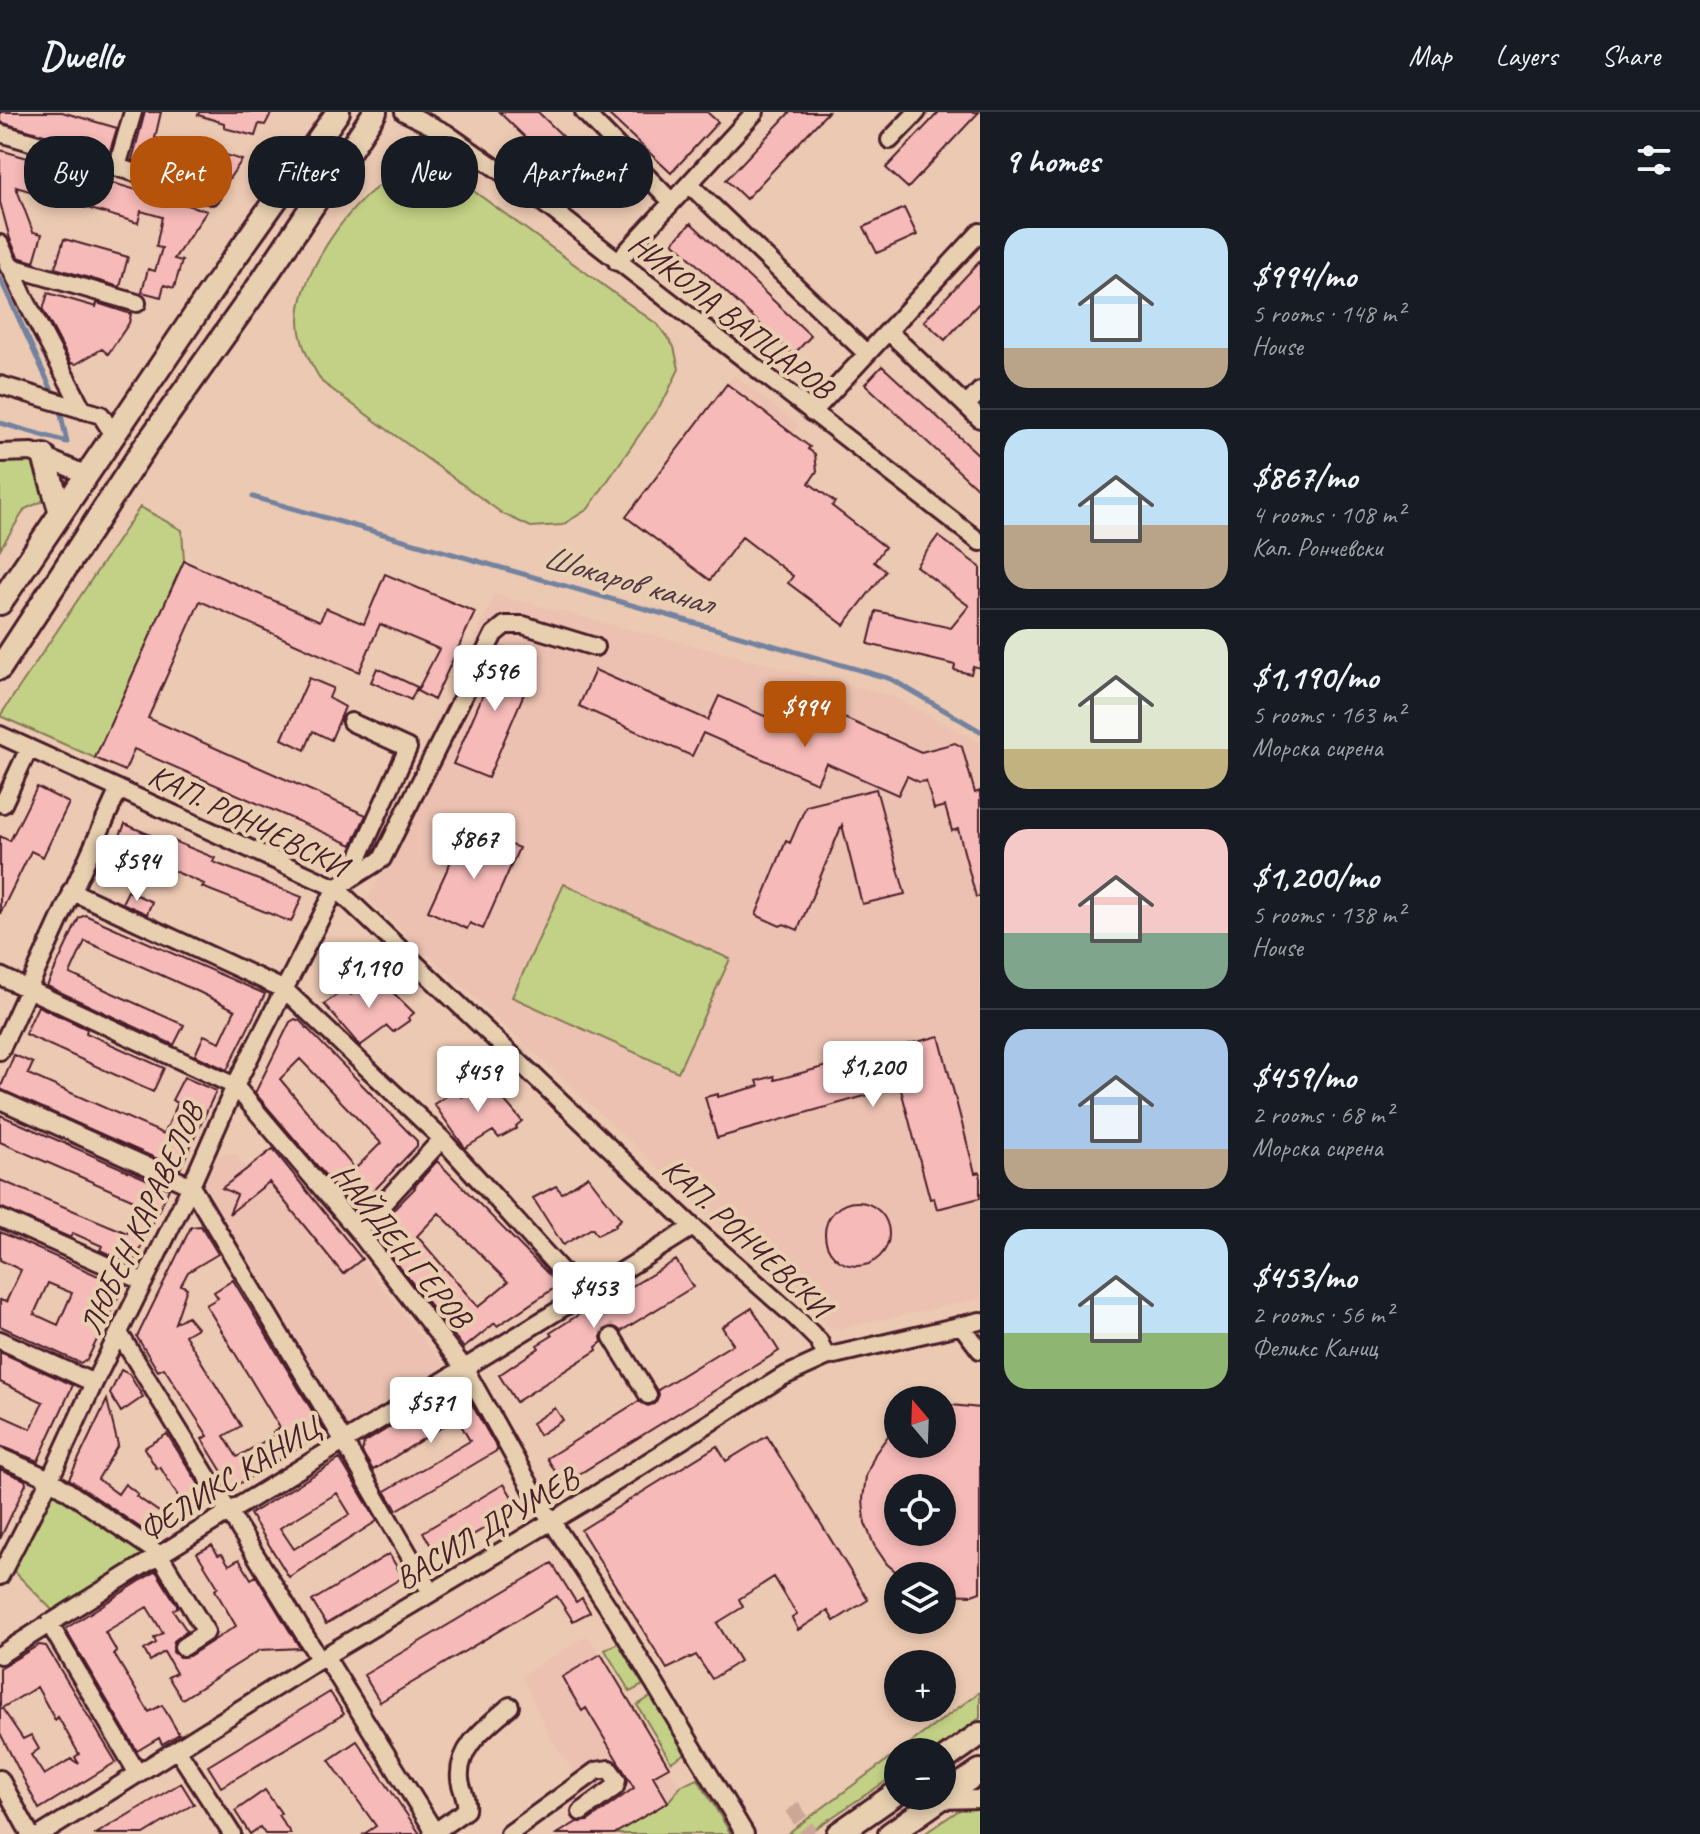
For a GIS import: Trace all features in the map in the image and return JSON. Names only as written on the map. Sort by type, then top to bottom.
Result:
[{"type":"main road","points":[[0,603],[216,284],[338,112]]},
{"type":"main road","points":[[0,668],[124,479],[375,112]]},
{"type":"main road","points":[[113,434],[124,479]]},
{"type":"main road","points":[[44,456],[61,513]]},
{"type":"main road","points":[[87,475],[124,479]]},
{"type":"main road","points":[[956,1751],[980,1734]]},
{"type":"main road","points":[[956,1788],[980,1771]]},
{"type":"main road","points":[[836,1834],[884,1802]]},
{"type":"main road","points":[[890,1834],[924,1810]]},
{"type":"street","points":[[117,167],[133,112]]},
{"type":"street","name":"НИКОЛА ВАПЦАРОВ","points":[[404,112],[446,133],[497,169],[980,542]]},
{"type":"street","points":[[584,112],[672,202]]},
{"type":"street","points":[[617,262],[755,112]]},
{"type":"street","points":[[890,140],[917,112]]},
{"type":"street","points":[[0,133],[130,171]]},
{"type":"street","points":[[689,184],[867,354]]},
{"type":"street","points":[[812,413],[980,232]]},
{"type":"street","points":[[0,244],[77,408]]},
{"type":"street","points":[[8,266],[137,303]]},
{"type":"street","points":[[888,331],[980,419]]},
{"type":"street","points":[[0,385],[101,415],[113,434]]},
{"type":"street","points":[[966,406],[980,391]]},
{"type":"street","points":[[0,453],[32,452],[87,475]]},
{"type":"street","points":[[342,885],[382,859],[494,634],[505,625],[523,625],[595,647]]},
{"type":"street","name":"ЛЮБЕН КАРАВЕЛОВ","points":[[0,1575],[50,1479],[191,1186],[235,1086],[342,885],[408,748],[351,722]]},
{"type":"street","name":"КАП. РОНЧЕВСКИ","points":[[0,735],[342,885],[693,1227],[796,1318],[819,1341],[826,1357]]},
{"type":"street","points":[[3,804],[29,748]]},
{"type":"street","points":[[0,1051],[119,789]]},
{"type":"street","points":[[71,891],[285,990],[442,1139],[589,1300]]},
{"type":"street","name":"НАЙДЕН ГЕРОВ","points":[[0,976],[235,1086],[358,1231],[465,1369],[494,1426],[551,1522],[612,1613],[745,1834]]},
{"type":"street","points":[[0,1100],[191,1186],[431,1593]]},
{"type":"street","points":[[358,1231],[442,1139]]},
{"type":"street","points":[[0,1218],[144,1282]]},
{"type":"street","name":"ФЕЛИКС КАНИЦ","points":[[0,1655],[343,1440],[589,1300],[693,1227]]},
{"type":"street","name":"ВАСИЛ ДРУМЕВ","points":[[51,1832],[322,1658],[551,1522],[782,1377],[826,1357],[980,1321]]},
{"type":"street","points":[[961,1325],[980,1350]]},
{"type":"street","points":[[119,1333],[434,1833],[466,1810],[468,1801],[460,1781],[461,1764],[468,1747],[510,1706]]},
{"type":"street","points":[[612,1337],[648,1395]]},
{"type":"street","points":[[0,1340],[94,1383]]},
{"type":"street","points":[[0,1457],[50,1479],[159,1554],[206,1632],[183,1647]]},
{"type":"street","points":[[49,1623],[138,1774]]},
{"type":"street","points":[[177,1749],[232,1834]]},
{"type":"street","points":[[509,1834],[596,1771],[609,1769],[617,1780],[615,1787],[581,1812]]},
{"type":"street","points":[[0,1779],[30,1834]]},
{"type":"street","points":[[956,1800],[980,1799]]},
{"type":"shaded area","points":[[734,375],[799,425],[792,434],[727,384]]},
{"type":"shaded area","points":[[495,595],[892,696],[980,743],[980,1299],[834,1330],[368,899],[388,863],[374,856],[376,851]]},
{"type":"shaded area","points":[[273,1149],[445,1367],[347,1427],[200,1187],[216,1155],[236,1154],[247,1168]]},
{"type":"shaded area","points":[[588,1635],[680,1787],[668,1802],[614,1834],[564,1834],[562,1831],[584,1817],[569,1795],[583,1785],[549,1736],[522,1675]]},
{"type":"green space","points":[[381,186],[381,208],[478,208],[478,194],[658,325],[674,347],[679,369],[665,398],[588,509],[562,525],[531,527],[503,514],[322,382],[301,337],[301,303],[315,265],[326,246],[355,208],[365,208],[366,197]]},
{"type":"green space","points":[[0,453],[69,466],[41,502],[25,509],[0,549]]},
{"type":"green space","points":[[140,507],[182,530],[184,561],[95,758],[0,716]]},
{"type":"green space","points":[[564,884],[730,959],[678,1072],[512,997]]},
{"type":"green space","points":[[50,1479],[159,1554],[59,1617],[6,1563]]},
{"type":"green space","points":[[618,1643],[643,1685],[630,1692],[605,1650]]},
{"type":"green space","points":[[980,1692],[980,1718],[952,1738],[917,1738],[939,1722],[956,1722],[956,1710]]},
{"type":"green space","points":[[652,1696],[686,1753],[671,1762],[637,1705]]},
{"type":"green space","points":[[884,1762],[884,1782],[807,1834],[787,1834]]},
{"type":"green space","points":[[698,1779],[731,1834],[614,1834],[668,1802],[682,1785]]},
{"type":"green space","points":[[980,1796],[980,1834],[924,1834]]},
{"type":"building","points":[[0,112],[62,112],[117,128],[114,138],[48,136],[0,122]]},
{"type":"building","points":[[145,112],[161,112],[155,136],[138,136]]},
{"type":"building","points":[[199,112],[272,112],[265,125],[259,124],[255,136],[224,128],[224,123],[198,115]]},
{"type":"building","points":[[499,112],[538,112],[563,136],[524,136]]},
{"type":"building","points":[[606,112],[707,112],[718,122],[671,173],[653,156],[653,136],[632,136]]},
{"type":"building","points":[[790,112],[828,112],[746,199],[726,180]]},
{"type":"building","points":[[939,112],[979,112],[908,188],[886,168]]},
{"type":"building","points":[[0,150],[24,157],[24,189],[16,187],[33,232],[42,234],[34,262],[18,257],[0,202]]},
{"type":"building","points":[[232,157],[242,160],[232,174]]},
{"type":"building","points":[[114,183],[130,188],[130,208],[197,208],[207,211],[174,259],[182,261],[174,288],[164,285],[161,297],[142,292],[148,269],[155,271],[162,248],[156,247],[162,217],[141,211],[138,223],[87,208],[114,208]]},
{"type":"building","points":[[904,208],[917,235],[877,253],[864,227]]},
{"type":"building","points":[[691,223],[811,336],[793,355],[673,242]]},
{"type":"building","points":[[64,239],[128,257],[120,287],[55,268]]},
{"type":"building","points":[[980,261],[980,302],[945,340],[924,321]]},
{"type":"building","points":[[48,293],[131,314],[129,323],[108,354],[102,349],[76,364],[71,363],[43,310]]},
{"type":"building","points":[[882,366],[980,456],[980,491],[865,384]]},
{"type":"building","points":[[727,384],[810,447],[808,449],[815,454],[817,471],[809,483],[835,502],[832,506],[885,547],[874,562],[886,571],[844,625],[788,583],[793,576],[742,537],[710,580],[626,517]]},
{"type":"building","points":[[938,536],[980,567],[980,668],[973,666],[971,674],[954,670],[955,665],[868,644],[876,611],[951,628],[969,606],[916,566]]},
{"type":"building","points":[[184,561],[320,621],[326,608],[364,624],[385,574],[475,612],[434,700],[417,691],[439,649],[380,624],[359,672],[200,601],[148,718],[366,815],[352,845],[134,749],[125,771],[95,758]]},
{"type":"building","points":[[503,648],[537,663],[488,778],[453,764]]},
{"type":"building","points":[[377,668],[417,687],[411,700],[371,682]]},
{"type":"building","points":[[595,670],[708,720],[719,696],[785,725],[797,697],[921,752],[955,743],[962,747],[975,793],[980,791],[980,897],[976,897],[958,829],[952,831],[945,806],[934,809],[926,781],[919,782],[907,776],[898,795],[826,763],[817,783],[703,733],[692,756],[579,706]]},
{"type":"building","points":[[309,678],[333,688],[329,698],[345,707],[331,740],[313,731],[305,750],[282,739]]},
{"type":"building","points":[[37,787],[69,803],[43,857],[31,851],[0,914],[0,836],[10,841]]},
{"type":"building","points":[[876,789],[905,894],[862,904],[842,825],[798,930],[756,915],[786,841],[790,843],[806,806]]},
{"type":"building","points":[[125,824],[215,858],[213,862],[302,897],[291,922],[202,887],[204,884],[160,865],[158,868],[114,849]]},
{"type":"building","points":[[473,830],[519,848],[483,929],[470,923],[467,929],[428,911],[461,839],[468,842]]},
{"type":"building","points":[[128,891],[152,902],[147,914],[122,903]]},
{"type":"building","points":[[85,915],[265,994],[227,1070],[195,1055],[204,1035],[220,1042],[235,1010],[199,992],[85,941],[70,974],[184,1025],[174,1045],[47,986],[79,918]]},
{"type":"building","points":[[375,975],[414,1013],[408,1018],[410,1020],[393,1032],[387,1026],[360,1046],[324,1004],[345,989],[351,995]]},
{"type":"building","points":[[38,1006],[87,1029],[86,1033],[164,1068],[153,1092],[25,1034]]},
{"type":"building","points":[[295,1019],[300,1021],[417,1141],[417,1146],[356,1209],[255,1093],[290,1022]],"holes":[[[300,1059],[381,1143],[355,1169],[280,1079]]]},
{"type":"building","points":[[939,1036],[975,1173],[980,1172],[980,1198],[937,1209],[934,1198],[930,1199],[900,1086],[717,1138],[705,1097],[718,1094],[718,1097],[759,1086],[757,1081],[774,1076],[775,1080]]},
{"type":"building","points":[[14,1055],[33,1063],[28,1074],[164,1134],[178,1103],[172,1100],[184,1077],[216,1091],[180,1169],[0,1089]]},
{"type":"building","points":[[487,1080],[522,1121],[517,1128],[499,1138],[493,1131],[465,1148],[434,1104],[456,1090],[462,1097]]},
{"type":"building","points":[[0,1115],[169,1189],[135,1260],[128,1263],[100,1250],[102,1246],[73,1233],[71,1238],[0,1207],[0,1180],[127,1233],[141,1203],[0,1142]]},
{"type":"building","points":[[273,1149],[362,1259],[343,1274],[269,1182],[229,1214],[237,1195],[222,1188]]},
{"type":"building","points":[[437,1161],[559,1285],[497,1326],[495,1323],[464,1348],[372,1232]],"holes":[[[439,1213],[508,1282],[478,1307],[417,1236]]]},
{"type":"building","points":[[588,1176],[621,1219],[616,1226],[597,1235],[592,1228],[563,1245],[533,1198],[556,1186],[562,1193]]},
{"type":"building","points":[[857,1202],[869,1204],[880,1211],[887,1222],[887,1246],[880,1257],[869,1264],[857,1266],[845,1264],[834,1257],[827,1246],[825,1234],[827,1222],[834,1211],[845,1204]]},
{"type":"building","points":[[201,1226],[218,1254],[188,1272],[181,1285],[187,1288],[175,1323],[187,1316],[197,1328],[185,1335],[241,1426],[224,1436],[237,1457],[275,1435],[273,1432],[280,1428],[206,1305],[218,1298],[214,1292],[233,1280],[325,1432],[232,1488],[202,1439],[208,1436],[164,1368],[158,1371],[137,1337],[191,1227]]},
{"type":"building","points":[[0,1232],[123,1287],[87,1360],[80,1363],[0,1326],[0,1300],[6,1302],[21,1270],[0,1260]],"holes":[[[48,1283],[72,1293],[58,1325],[34,1314]]]},
{"type":"building","points":[[676,1260],[693,1287],[621,1331],[612,1326],[606,1328],[597,1350],[516,1402],[499,1375],[539,1348],[537,1345],[552,1336],[550,1333],[583,1312],[590,1317],[600,1315],[604,1309],[602,1300],[615,1292],[617,1295]]},
{"type":"building","points":[[752,1308],[779,1351],[563,1484],[547,1458],[639,1401],[648,1406],[654,1404],[658,1390],[733,1344],[722,1327]]},
{"type":"building","points":[[0,1352],[73,1385],[38,1461],[0,1446],[0,1415],[31,1429],[43,1402],[0,1382]]},
{"type":"building","points":[[121,1370],[129,1374],[143,1397],[121,1412],[110,1394]]},
{"type":"building","points":[[460,1384],[498,1450],[397,1510],[385,1491],[470,1441],[457,1418],[373,1470],[362,1452],[364,1443]]},
{"type":"building","points":[[107,1400],[118,1445],[98,1479],[118,1494],[125,1484],[162,1514],[173,1507],[181,1501],[144,1448],[167,1434],[210,1502],[154,1537],[69,1479]]},
{"type":"building","points":[[956,1406],[980,1408],[980,1592],[956,1594],[956,1562],[886,1562],[865,1523],[863,1499],[866,1476],[884,1441],[884,1458],[956,1458]]},
{"type":"building","points":[[555,1408],[563,1420],[539,1435],[532,1423]]},
{"type":"building","points":[[767,1436],[868,1600],[834,1621],[828,1611],[798,1630],[792,1618],[797,1615],[774,1577],[739,1599],[743,1607],[717,1623],[740,1661],[712,1679],[696,1655],[667,1669],[581,1530],[717,1446],[726,1461]]},
{"type":"building","points":[[340,1459],[377,1521],[289,1577],[250,1514]],"holes":[[[337,1493],[350,1514],[294,1549],[280,1528]]]},
{"type":"building","points":[[0,1469],[25,1480],[26,1484],[0,1539]]},
{"type":"building","points":[[504,1484],[519,1508],[437,1556],[423,1532]]},
{"type":"building","points":[[212,1545],[229,1565],[239,1559],[251,1579],[256,1576],[300,1648],[260,1650],[182,1699],[168,1677],[176,1673],[164,1652],[150,1661],[144,1650],[156,1643],[154,1638],[163,1633],[147,1607],[105,1632],[117,1652],[114,1654],[149,1712],[162,1705],[179,1734],[162,1744],[159,1738],[137,1751],[65,1629],[156,1571],[178,1607],[173,1610],[187,1631],[174,1641],[173,1652],[179,1657],[189,1656],[236,1626],[215,1590],[218,1587],[197,1553]]},
{"type":"building","points":[[389,1554],[403,1577],[326,1624],[312,1601]]},
{"type":"building","points":[[552,1563],[576,1602],[582,1598],[590,1612],[573,1621],[557,1596],[380,1702],[364,1675]]},
{"type":"building","points":[[39,1645],[46,1646],[116,1762],[39,1809],[0,1733],[0,1668]],"holes":[[[37,1687],[55,1720],[58,1717],[79,1754],[75,1757],[79,1764],[71,1759],[44,1775],[31,1755],[39,1749],[31,1735],[23,1739],[2,1708]]]},
{"type":"building","points":[[601,1654],[669,1767],[653,1776],[668,1802],[614,1834],[557,1834],[577,1822],[588,1821],[634,1788],[586,1708],[582,1711],[562,1677]]},
{"type":"building","points":[[330,1692],[344,1714],[221,1787],[208,1766]]},
{"type":"building","points":[[357,1741],[420,1834],[364,1834],[376,1826],[329,1760]]},
{"type":"building","points":[[181,1783],[194,1804],[144,1834],[96,1834]]},
{"type":"building","points":[[265,1790],[291,1834],[265,1834],[260,1827],[250,1834],[235,1811]]},
{"type":"waterway","points":[[0,278],[55,397]]},
{"type":"waterway","name":"Шокаров канал","points":[[0,423],[67,442],[59,406]]},
{"type":"waterway","name":"Шокаров канал","points":[[253,497],[891,679],[980,731]]},
{"type":"tunnel","points":[[593,1306],[612,1337]]},
{"type":"tunnel","points":[[792,1807],[810,1834]]}]
